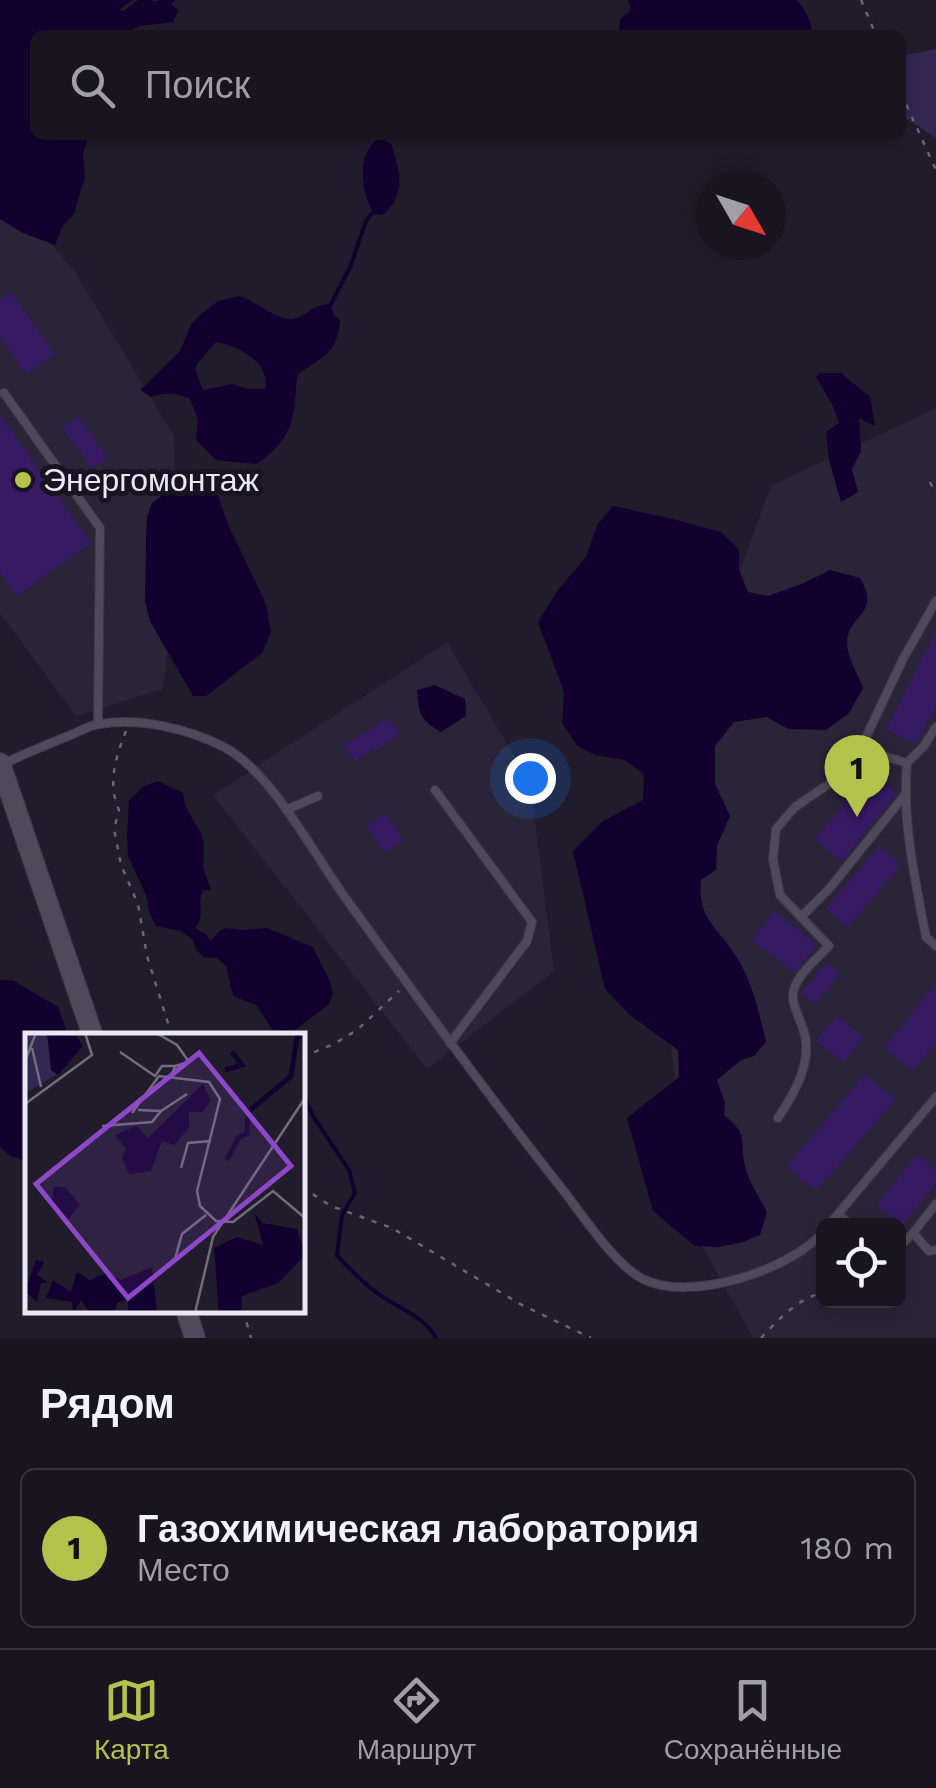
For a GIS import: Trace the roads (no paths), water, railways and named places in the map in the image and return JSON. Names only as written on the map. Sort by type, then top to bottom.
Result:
[{"type":"main road","points":[[0,765],[93,1033]]},
{"type":"main road","points":[[187,1313],[195,1338]]},
{"type":"lane","points":[[4,393],[100,528],[98,724]]},
{"type":"lane","points":[[778,1118],[796,1092],[807,1040],[792,997],[798,980],[828,946],[780,894],[773,858],[776,829],[794,807],[857,764],[903,659],[936,601]]},
{"type":"lane","points":[[0,765],[98,724],[168,726],[229,750],[256,774],[286,810],[450,1043],[620,1261],[642,1279],[663,1287],[719,1285],[803,1250],[816,1239]]},
{"type":"lane","points":[[936,726],[907,763],[904,796],[926,937],[936,946]]},
{"type":"lane","points":[[864,743],[884,756],[907,763]]},
{"type":"lane","points":[[435,790],[532,922],[527,942],[450,1043]]},
{"type":"lane","points":[[286,810],[318,796]]},
{"type":"lane","points":[[801,917],[829,889],[904,796]]},
{"type":"lane","points":[[835,1218],[936,1097]]},
{"type":"lane","points":[[929,1106],[936,1118]]},
{"type":"lane","points":[[906,1241],[936,1204]]},
{"type":"lane","points":[[838,1214],[843,1218]]},
{"type":"lane","points":[[913,1234],[929,1251],[936,1250]]},
{"type":"waterway","points":[[331,304],[373,212]]},
{"type":"waterway","points":[[305,1099],[349,1170],[355,1193],[342,1215],[337,1256],[373,1290],[420,1320],[436,1338]]},
{"type":"place","name":"Энергомонтаж","points":[[23,480]]},
{"type":"place","name":"Газохимическая лаборатория","points":[[857,817]]}]
